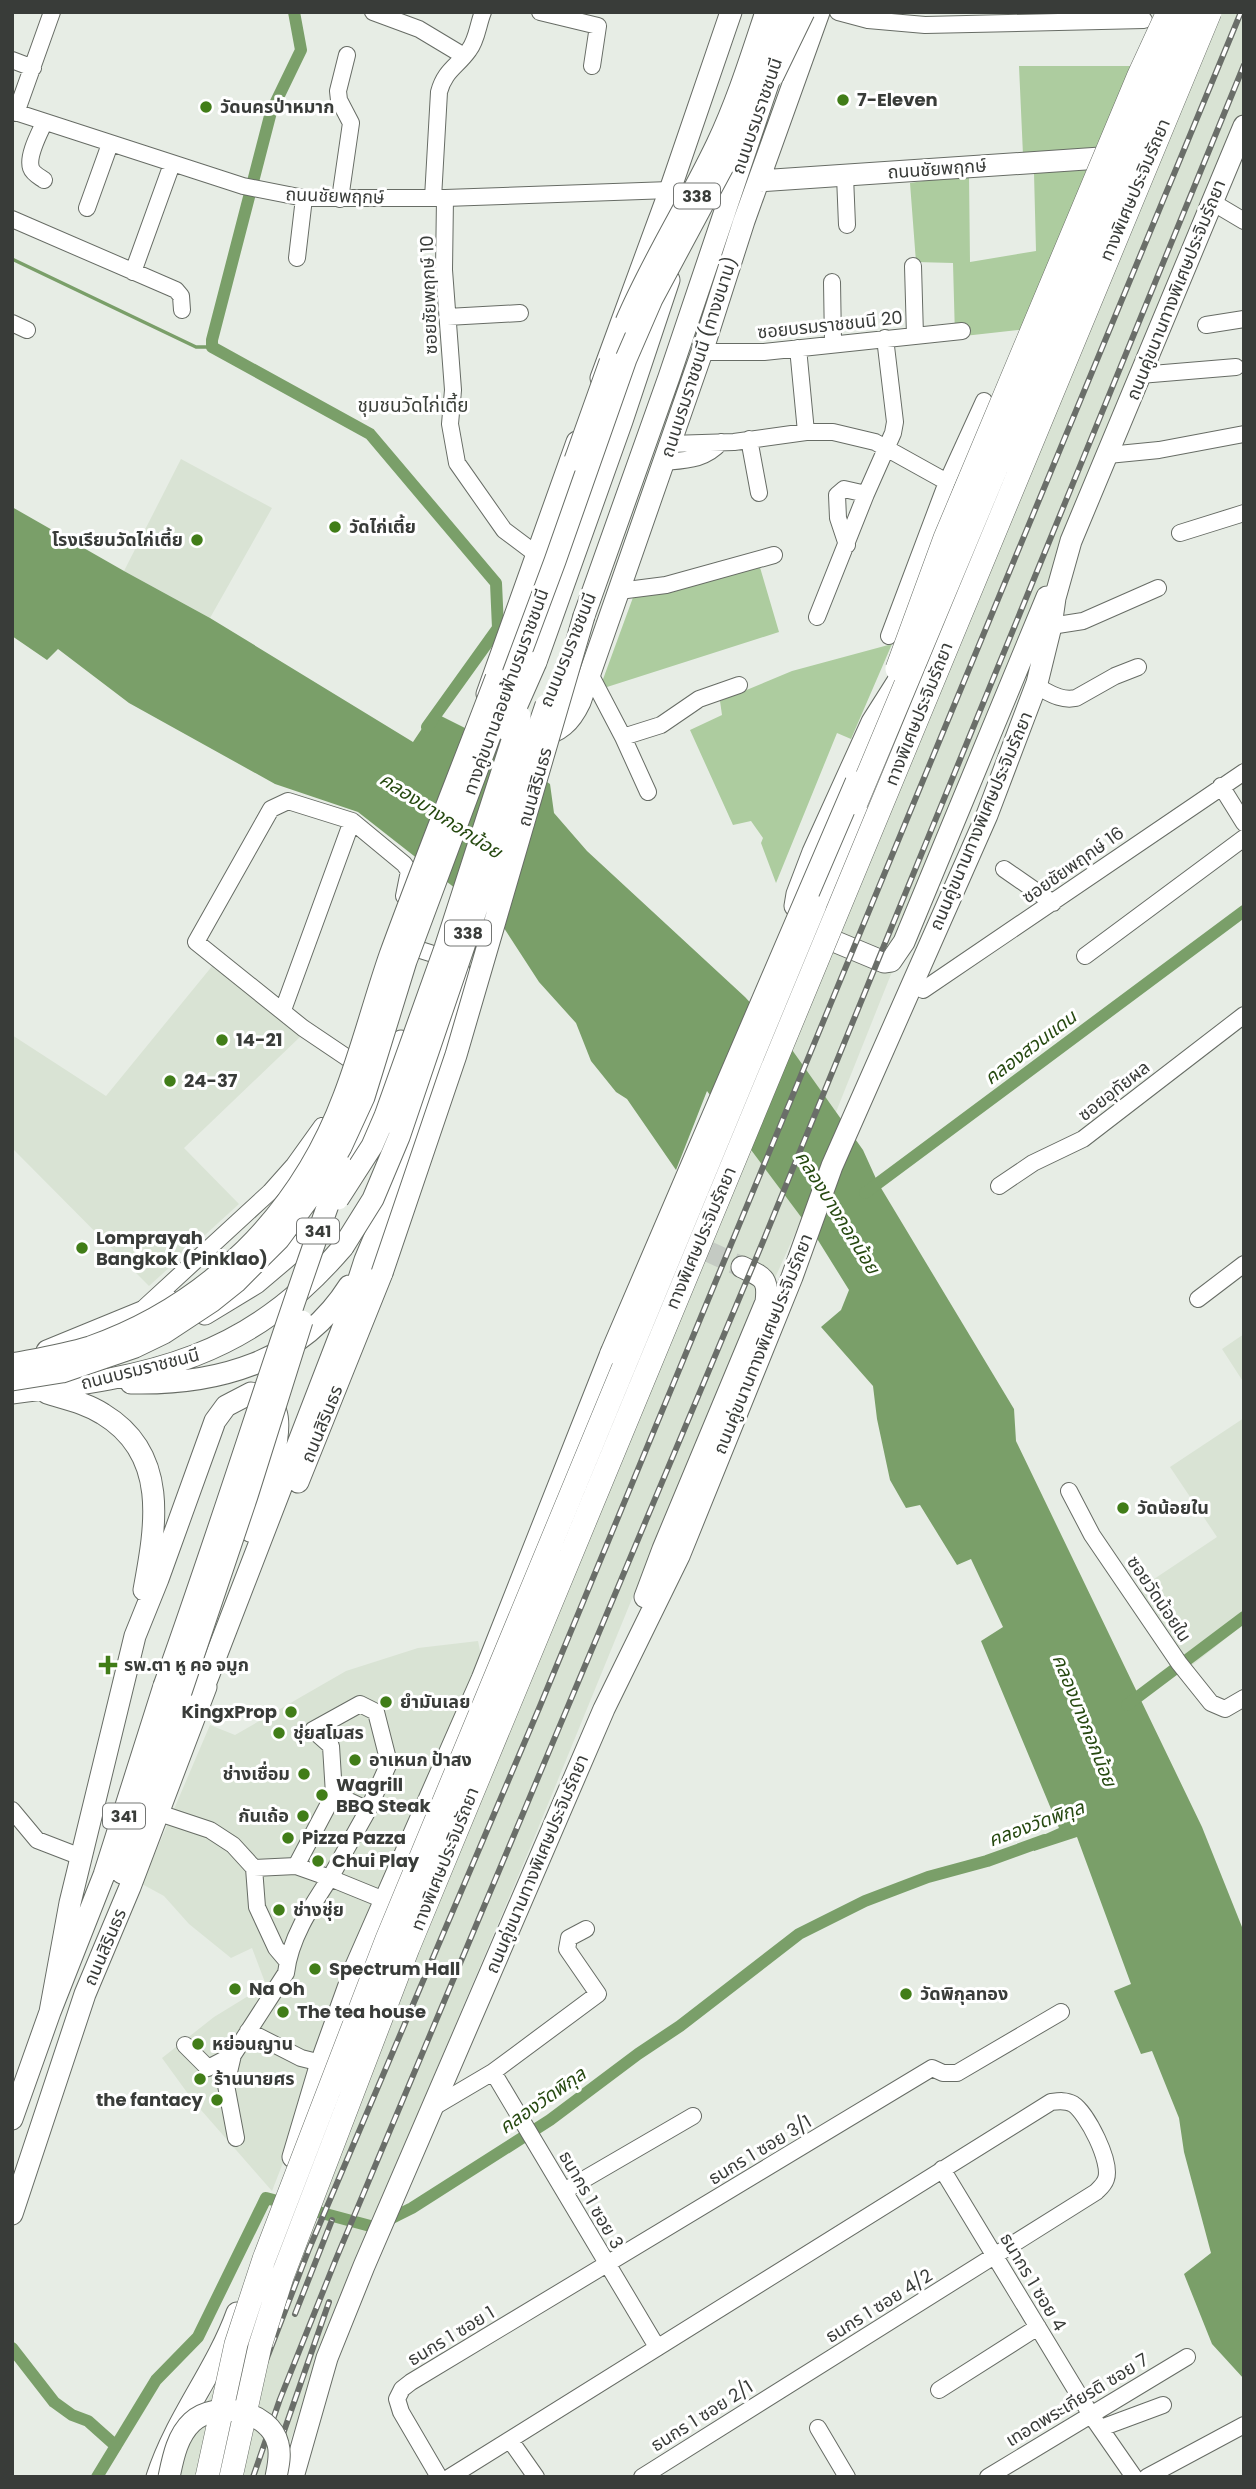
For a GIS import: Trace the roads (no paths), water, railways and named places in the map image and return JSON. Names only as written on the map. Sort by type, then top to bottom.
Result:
[{"type":"highway","name":"ทางพิเศษประจิมรัถยา","points":[[1168,12],[1139,75],[945,538],[901,658],[856,803],[1187,12]]},
{"type":"highway","name":"ทางพิเศษประจิมรัถยา","points":[[232,2477],[261,2346],[282,2277],[408,1948],[1210,12]]},
{"type":"highway","name":"ทางพิเศษประจิมรัถยา","points":[[207,2477],[236,2344],[264,2259],[387,1938],[814,907]]},
{"type":"main road","name":"338","points":[[536,554],[670,190],[731,12]]},
{"type":"main road","points":[[668,233],[742,12]]},
{"type":"main road","name":"ถนนบรมราชชนนี","points":[[12,1355],[129,1338],[183,1324],[231,1300],[264,1277],[303,1244],[356,1173],[372,1146],[386,1116],[458,911],[536,662],[622,421],[759,12]]},
{"type":"main road","name":"ทางคู่ขนานลอยฟ้าบรมราชชนนี","points":[[12,1364],[60,1356],[108,1340],[141,1325],[192,1295],[269,1227],[308,1172],[345,1096],[390,955],[540,564],[613,353],[668,233],[717,143],[766,12]]},
{"type":"main road","name":"ทางคู่ขนานลอยฟ้าบรมราชชนนี","points":[[12,1380],[61,1372],[135,1347],[164,1333],[211,1302],[259,1261],[296,1219],[341,1147],[364,1097],[407,961],[626,359],[652,299],[735,144],[784,12]]},
{"type":"main road","name":"ถนนบรมราชชนนี","points":[[12,1393],[104,1382],[174,1363],[232,1340],[257,1326],[301,1292],[343,1247],[373,1199],[399,1138],[531,744],[584,616],[650,432],[793,12]]},
{"type":"main road","points":[[735,144],[804,12]]},
{"type":"main road","name":"ถนนบรมราชชนนี (ทางขนาน)","points":[[536,554],[487,692],[486,714],[497,726],[514,735],[527,737],[546,736],[562,727],[573,717],[580,702],[702,352],[744,221],[819,12]]},
{"type":"main road","points":[[1131,141],[1180,12]]},
{"type":"main road","name":"ถนนคู่ขนานทางพิเศษประจิมรัถยา","points":[[289,2476],[327,2358],[373,2246],[604,1709],[679,1556],[792,1277],[832,1166],[987,815],[1036,686],[1055,598],[1071,541],[1244,126]]},
{"type":"main road","points":[[1071,541],[897,955],[891,961],[884,962],[824,937],[818,928],[818,920],[824,902],[959,597],[1123,170],[1121,146],[1131,141],[1143,143],[1151,152],[1152,163],[1142,177],[1123,170]]},
{"type":"main road","points":[[157,2477],[175,2430],[213,2366],[235,2319],[282,2191],[321,2063],[352,1976],[482,1679],[611,1353],[878,731],[952,593],[1123,170]]},
{"type":"main road","name":"ถนนชัยพฤกษ์","points":[[758,181],[845,176],[1123,170]]},
{"type":"main road","points":[[669,377],[744,221]]},
{"type":"main road","points":[[629,300],[636,380]]},
{"type":"main road","points":[[952,593],[872,722],[813,852],[797,894],[794,913],[799,928],[827,946],[884,971],[897,965],[917,934],[1055,598]]},
{"type":"main road","name":"ถนนสิรินธร","points":[[12,2119],[128,1804],[182,1693],[280,1527],[374,1267],[456,1055],[584,616]]},
{"type":"main road","name":"ถนนสิรินธร","points":[[12,2214],[85,1993],[159,1813],[209,1562],[313,1245],[479,792],[536,662]]},
{"type":"main road","points":[[47,1351],[228,1275],[294,1232],[343,1172],[379,1098],[417,1002],[423,997],[433,995],[440,998],[454,1018],[399,1179],[374,1267],[340,1299],[321,1322],[300,1340],[270,1358],[218,1375],[183,1381],[104,1382]]},
{"type":"main road","points":[[85,1993],[352,1163],[364,1097]]},
{"type":"main road","points":[[482,1679],[514,1571],[646,1247],[654,1239],[664,1236],[705,1250]]},
{"type":"main road","points":[[604,1709],[663,1549],[766,1302],[768,1287],[762,1277],[742,1267]]},
{"type":"main road","points":[[39,1390],[85,1404],[103,1414],[133,1439],[147,1465],[155,1522],[135,1636],[81,1857],[50,2012]]},
{"type":"main road","points":[[135,1636],[215,1421],[226,1406],[242,1396],[251,1393],[263,1396],[276,1409],[276,1444],[182,1693]]},
{"type":"main road","points":[[169,2477],[177,2446],[186,2429],[214,2410],[244,2413],[256,2418],[273,2434],[289,2476]]},
{"type":"street","points":[[14,112],[33,68],[52,12]]},
{"type":"street","points":[[373,12],[419,29],[464,56]]},
{"type":"street","name":"ซอยชัยพฤกษ์ 10","points":[[483,12],[473,43],[446,74],[439,92],[439,198],[453,390],[450,424],[457,463],[504,530],[536,554]]},
{"type":"street","points":[[540,12],[598,26],[592,66]]},
{"type":"street","points":[[838,12],[877,21],[925,25],[1144,20]]},
{"type":"street","points":[[340,199],[351,123],[339,100],[338,91],[346,55]]},
{"type":"street","points":[[12,60],[33,68]]},
{"type":"street","name":"ถนนชัยพฤกษ์","points":[[14,112],[243,186],[304,198],[439,198],[670,190]]},
{"type":"street","points":[[44,123],[30,167],[44,180]]},
{"type":"street","points":[[88,208],[110,144]]},
{"type":"street","points":[[133,272],[172,164]]},
{"type":"street","points":[[845,176],[847,225]]},
{"type":"street","points":[[297,258],[304,198]]},
{"type":"street","points":[[1212,202],[1242,215]]},
{"type":"street","points":[[12,219],[176,290],[181,296],[182,310]]},
{"type":"street","points":[[913,266],[915,336]]},
{"type":"street","points":[[832,282],[833,343]]},
{"type":"street","points":[[447,317],[520,313]]},
{"type":"street","points":[[1206,326],[1244,320]]},
{"type":"street","name":"ซอยบรมราชชนนี 20","points":[[702,352],[756,352],[962,331]]},
{"type":"street","points":[[817,617],[893,433],[895,422],[885,338]]},
{"type":"street","points":[[798,348],[806,432]]},
{"type":"street","points":[[1140,375],[1236,367]]},
{"type":"street","points":[[889,636],[947,482],[984,401]]},
{"type":"street","points":[[667,453],[713,440],[722,442],[820,431],[857,436],[947,482]]},
{"type":"street","points":[[1108,455],[1159,450],[1244,434]]},
{"type":"street","points":[[749,439],[760,493]]},
{"type":"street","points":[[847,545],[838,518],[837,495],[844,489],[866,494]]},
{"type":"street","points":[[1180,533],[1244,513]]},
{"type":"street","points":[[619,591],[666,585],[774,555]]},
{"type":"street","points":[[1051,626],[1083,621],[1158,588]]},
{"type":"street","points":[[1036,686],[1062,700],[1076,698],[1115,676],[1138,667]]},
{"type":"street","points":[[590,674],[648,792]]},
{"type":"street","points":[[623,737],[661,724],[699,699],[739,685]]},
{"type":"street","name":"ซอยชัยพฤกษ์ 16","points":[[923,990],[1244,772]]},
{"type":"street","points":[[1221,786],[1244,822]]},
{"type":"street","points":[[137,1314],[245,1217],[294,1165],[317,1135],[336,1101],[397,922],[409,871],[404,864],[352,821],[288,801],[271,809],[196,942],[303,1028],[349,1059]]},
{"type":"street","points":[[283,1010],[352,821]]},
{"type":"street","points":[[1085,956],[1244,838]]},
{"type":"street","points":[[1004,869],[1053,902]]},
{"type":"street","points":[[397,922],[414,948],[460,966],[464,974],[463,987],[454,1018]]},
{"type":"street","points":[[383,961],[414,948]]},
{"type":"street","name":"ซอยอุทัยผล","points":[[999,1186],[1033,1163],[1083,1139],[1244,1015]]},
{"type":"street","points":[[1198,1299],[1244,1264]]},
{"type":"street","name":"ซอยวัดน้อยใน","points":[[1069,1491],[1092,1535],[1179,1663],[1210,1703],[1225,1709],[1238,1702]]},
{"type":"street","points":[[236,2138],[226,2085],[233,2055],[286,1973],[287,1961],[305,1917],[368,1810],[389,1763],[376,1712],[360,1704],[313,1730],[331,1746],[334,1794],[296,1866]]},
{"type":"street","points":[[334,1794],[368,1810]]},
{"type":"street","points":[[12,1810],[37,1840],[81,1857]]},
{"type":"street","points":[[159,1813],[210,1830],[233,1845],[254,1868],[257,1907],[276,1948],[287,1961]]},
{"type":"street","points":[[254,1868],[296,1866],[384,1900]]},
{"type":"street","points":[[432,2108],[493,2071],[598,1994],[567,1949],[569,1938],[586,1929]]},
{"type":"street","name":"ธนกร 1 ซอย 3/1","points":[[607,2265],[932,2068],[943,2073],[957,2073],[1061,2012]]},
{"type":"street","points":[[248,2031],[301,2058],[321,2063]]},
{"type":"street","points":[[186,2045],[226,2085]]},
{"type":"street","points":[[208,2068],[233,2055]]},
{"type":"street","name":"ธนากร 1 ซอย 3","points":[[493,2071],[657,2347]]},
{"type":"street","name":"ธนกร 1 ซอย 4/2","points":[[783,2388],[1096,2192],[1107,2177],[1105,2156],[1082,2111],[1071,2103],[1061,2101],[1051,2102],[942,2169]]},
{"type":"street","points":[[564,2191],[694,2116]]},
{"type":"street","points":[[450,2477],[942,2169]]},
{"type":"street","name":"ธนากร 1 ซอย 4","points":[[942,2169],[1038,2328],[1134,2477]]},
{"type":"street","name":"ธนกร 1 ซอย 1","points":[[439,2477],[401,2412],[397,2399],[402,2389],[607,2265]]},
{"type":"street","points":[[939,2390],[1038,2328]]},
{"type":"street","name":"เทอดพระเกียรติ ซอย 7","points":[[988,2477],[1096,2421],[1187,2357]]},
{"type":"street","name":"ธนกร 1 ซอย 2/1","points":[[642,2477],[783,2388]]},
{"type":"street","points":[[1096,2421],[1163,2405]]},
{"type":"street","points":[[1147,2477],[1244,2425]]},
{"type":"street","points":[[818,2428],[847,2477]]},
{"type":"street","points":[[510,2440],[536,2477]]},
{"type":"water","name":"คลองบางกอกน้อย","points":[[12,507],[210,618],[413,742],[433,712],[467,729],[550,784],[554,813],[587,851],[745,997],[785,1040],[863,1150],[878,1183],[1014,1409],[1016,1441],[1202,1827],[1244,1932],[1244,2379],[1212,2344],[1184,2274],[1211,2253],[1184,2152],[1179,2118],[1152,2051],[1141,2054],[1114,1991],[1131,1984],[1077,1837],[1034,1851],[1030,1841],[1059,1828],[981,1641],[1003,1627],[971,1559],[957,1565],[920,1505],[906,1508],[890,1480],[873,1386],[821,1327],[841,1310],[849,1290],[816,1237],[707,1091],[676,1170],[627,1099],[616,1092],[591,1061],[576,1023],[539,982],[502,925],[358,812],[275,784],[129,703],[58,649],[47,660],[12,636]]},
{"type":"waterway","points":[[294,12],[301,50],[271,112],[212,347],[370,434],[496,583],[498,628],[427,727]]},
{"type":"waterway","points":[[12,259],[196,347],[212,347]]},
{"type":"waterway","name":"คลองสวนแดน","points":[[865,1193],[1244,911]]},
{"type":"waterway","points":[[1127,1705],[1244,1617]]},
{"type":"waterway","name":"คลองวัดพิกุล","points":[[97,2477],[156,2380],[198,2337],[266,2198],[374,2227],[412,2208],[550,2120],[680,2026],[799,1934],[865,1901],[928,1877],[987,1861],[1045,1840]]},
{"type":"waterway","points":[[12,2348],[54,2402],[72,2415],[88,2421],[116,2446]]},
{"type":"tunnel","points":[[705,1250],[742,1267]]},
{"type":"railway","points":[[221,2477],[309,2249],[540,1706],[1241,12]]},
{"type":"railway","points":[[253,2477],[280,2399],[336,2259],[762,1244],[1244,65]]},
{"type":"railway","points":[[295,2314],[332,2220]]},
{"type":"railway","points":[[268,2477],[329,2302]]},
{"type":"place","name":"7-Eleven","points":[[843,100]]},
{"type":"place","name":"วัดนครป่าหมาก","points":[[206,107]]},
{"type":"place","name":"วัดไก่เตี้ย","points":[[335,527]]},
{"type":"place","name":"โรงเรียนวัดไก่เตี้ย","points":[[197,540]]},
{"type":"place","name":"14-21","points":[[222,1040]]},
{"type":"place","name":"24-37","points":[[170,1081]]},
{"type":"place","name":"Lomprayah Bangkok (Pinklao)","points":[[82,1248]]},
{"type":"place","name":"วัดน้อยใน","points":[[1123,1508]]},
{"type":"place","name":"รพ.ตา หู คอ จมูก","points":[[108,1665]]},
{"type":"place","name":"ยำมันเลย","points":[[386,1702]]},
{"type":"place","name":"KingxProp","points":[[291,1712]]},
{"type":"place","name":"ชุ่ยสโมสร","points":[[279,1733]]},
{"type":"place","name":"อาเหนก ป้าสง","points":[[355,1760]]},
{"type":"place","name":"ช่างเชื่อม","points":[[304,1774]]},
{"type":"place","name":"Wagrill BBQ Steak","points":[[322,1795]]},
{"type":"place","name":"กันเถ้อ","points":[[303,1816]]},
{"type":"place","name":"Pizza Pazza","points":[[288,1838]]},
{"type":"place","name":"Chui Play","points":[[318,1861]]},
{"type":"place","name":"ช่างชุ่ย","points":[[279,1910]]},
{"type":"place","name":"Spectrum Hall","points":[[315,1969]]},
{"type":"place","name":"Na Oh","points":[[235,1989]]},
{"type":"place","name":"วัดพิกุลทอง","points":[[906,1994]]},
{"type":"place","name":"The tea house","points":[[283,2012]]},
{"type":"place","name":"หย่อนญาน","points":[[198,2044]]},
{"type":"place","name":"ร้านนายศร","points":[[200,2079]]},
{"type":"place","name":"the fantacy","points":[[217,2100]]},
{"type":"district","name":"ชุมชนวัดไก่เตี้ย","points":[[413,405]]}]
